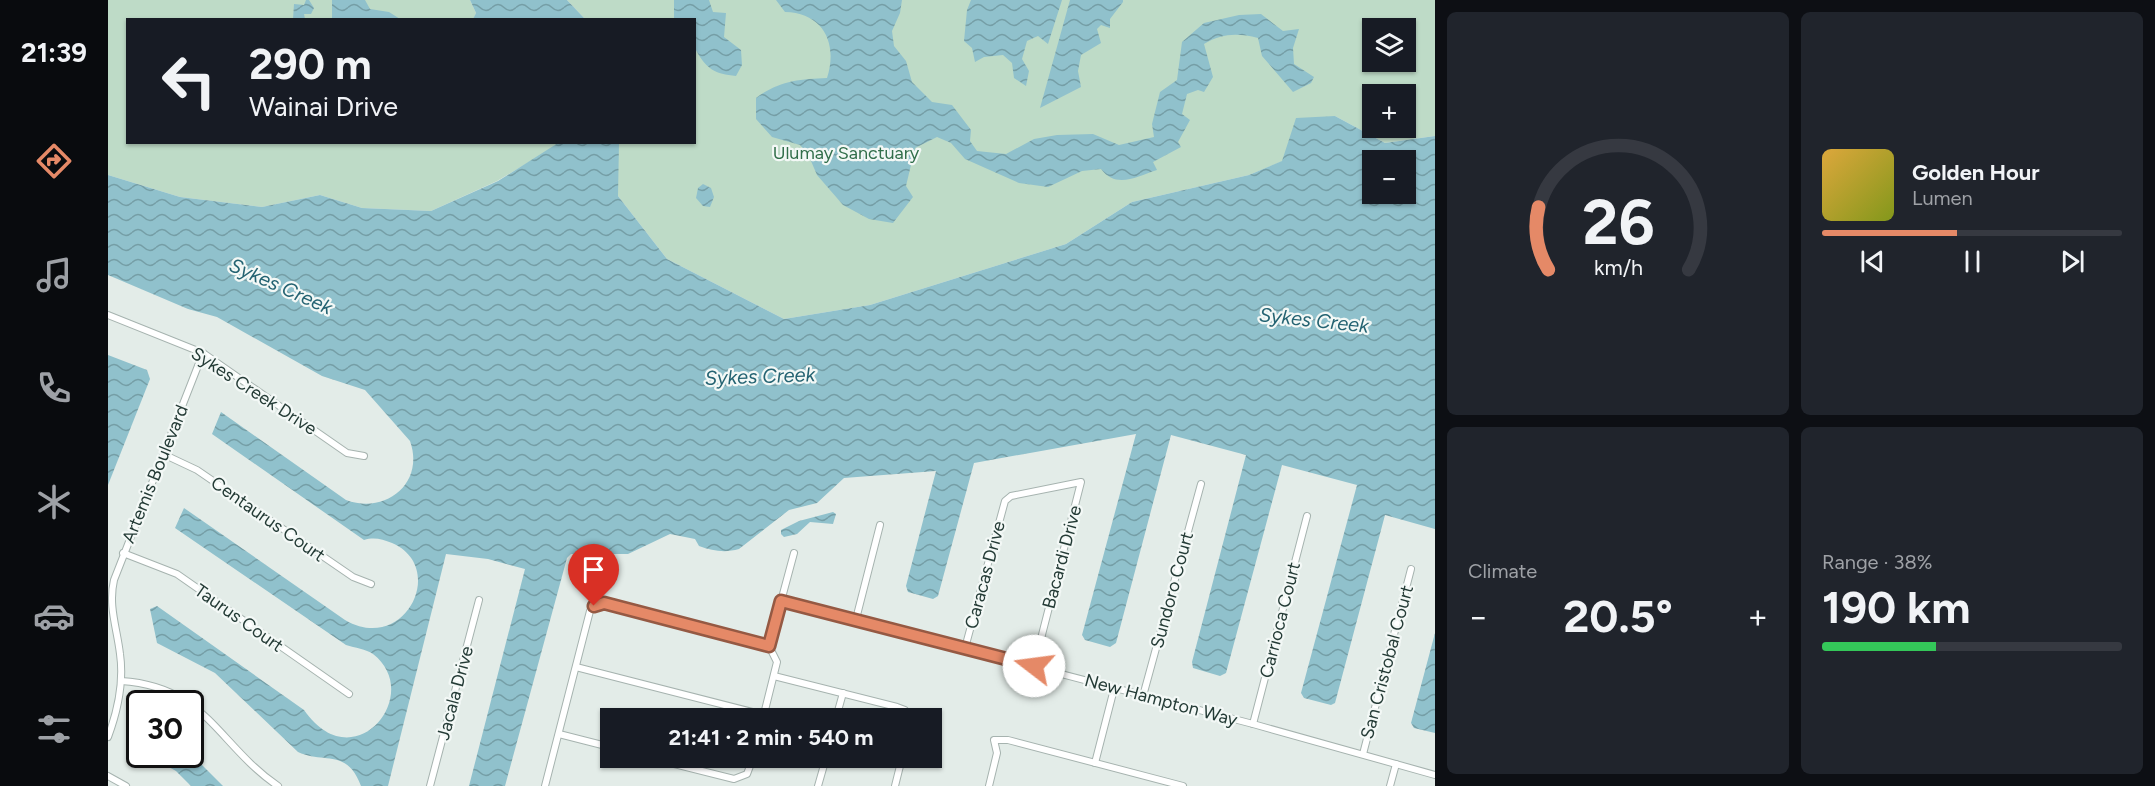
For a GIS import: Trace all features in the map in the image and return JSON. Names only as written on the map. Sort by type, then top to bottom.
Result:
[{"type":"street","name":"Sykes Creek Drive","points":[[108,315],[203,353],[347,453],[364,456]]},
{"type":"street","name":"Artemis Boulevard","points":[[108,737],[117,711],[121,681],[120,653],[111,600],[114,580],[203,353]]},
{"type":"street","name":"Centaurus Court","points":[[163,454],[197,470],[353,578],[371,584]]},
{"type":"street","name":"Bacardi Drive","points":[[1005,501],[1011,496],[1082,482],[1034,666]]},
{"type":"street","name":"Sundoro Court","points":[[1143,696],[1201,484]]},
{"type":"street","name":"Caracas Drive","points":[[965,648],[1005,501]]},
{"type":"street","name":"Carrioca Court","points":[[1253,724],[1307,516]]},
{"type":"street","points":[[856,619],[880,525]]},
{"type":"street","points":[[769,646],[794,553]]},
{"type":"street","name":"Taurus Court","points":[[123,554],[177,574],[349,694]]},
{"type":"street","name":"San Cristobal Court","points":[[1363,754],[1411,569]]},
{"type":"street","name":"Jacala Drive","points":[[430,786],[479,600]]},
{"type":"street","name":"New Hampton Way","points":[[781,601],[1253,724],[1435,775]]},
{"type":"street","points":[[545,786],[594,606],[604,603],[769,646],[777,658],[765,708]]},
{"type":"street","points":[[576,667],[729,708]]},
{"type":"street","points":[[774,676],[898,708]]},
{"type":"street","points":[[121,681],[159,687],[180,696],[206,716],[278,786]]},
{"type":"street","points":[[1095,763],[1114,689]]},
{"type":"street","points":[[839,708],[843,693]]},
{"type":"street","points":[[559,734],[600,744]]},
{"type":"street","points":[[989,786],[998,753],[994,740],[1008,740],[1183,786]]},
{"type":"street","points":[[1390,786],[1396,764]]},
{"type":"street","points":[[690,768],[734,779],[743,777],[750,768]]},
{"type":"street","points":[[818,786],[823,768]]},
{"type":"street","points":[[895,786],[900,768]]},
{"type":"street","points":[[108,776],[126,786]]},
{"type":"green space","points":[[108,0],[470,0],[476,13],[474,18],[126,18],[126,144],[559,144],[497,181],[431,211],[362,208],[320,195],[262,207],[180,197],[108,175]]},
{"type":"green space","name":"Ulumay Sanctuary","points":[[567,0],[1435,0],[1435,136],[1385,143],[1376,138],[1416,138],[1416,84],[1362,84],[1362,131],[1335,116],[1283,161],[1249,175],[1132,202],[1066,244],[870,305],[784,319],[667,259],[618,196],[617,144],[696,144],[696,18],[584,18]]},
{"type":"water","points":[[306,0],[309,0],[314,8],[311,14],[304,14],[305,18],[293,18],[294,4],[304,5]]},
{"type":"water","points":[[332,0],[365,0],[370,9],[389,12],[398,18],[332,18]]},
{"type":"water","points":[[470,0],[567,0],[584,18],[474,18],[476,13]]},
{"type":"water","points":[[674,0],[709,0],[713,12],[726,13],[724,37],[741,50],[742,65],[736,76],[722,74],[704,62],[696,50],[696,18],[674,18]]},
{"type":"water","points":[[776,0],[902,0],[900,13],[892,31],[894,46],[906,61],[912,82],[932,102],[952,105],[971,130],[970,141],[977,151],[1006,154],[1034,139],[1057,135],[1093,134],[1119,145],[1154,137],[1152,124],[1160,92],[1177,80],[1182,42],[1204,23],[1239,15],[1261,14],[1283,31],[1299,29],[1293,48],[1294,64],[1314,77],[1311,83],[1293,92],[1262,56],[1258,38],[1237,35],[1217,38],[1204,44],[1213,77],[1204,92],[1198,90],[1187,94],[1182,114],[1190,120],[1178,142],[1181,147],[1153,162],[1157,170],[1127,180],[1113,179],[1101,169],[1082,171],[1048,187],[1019,183],[965,159],[951,143],[937,137],[915,148],[906,186],[913,197],[893,223],[869,219],[843,205],[817,175],[808,154],[800,145],[772,137],[756,119],[756,98],[773,88],[790,82],[827,78],[830,65],[829,42],[818,24],[810,18],[785,12]]},
{"type":"water","points":[[971,0],[1062,0],[1048,44],[1038,36],[1027,41],[1022,59],[1029,71],[1026,86],[1014,78],[1012,63],[1003,55],[984,57],[975,62],[972,48],[964,41],[967,10]]},
{"type":"water","points":[[1070,0],[1123,0],[1123,2],[1110,19],[1110,28],[1101,25],[1097,29],[1101,43],[1081,55],[1078,71],[1081,87],[1040,108]]},
{"type":"water","name":"Sykes Creek","points":[[1335,116],[1362,131],[1362,138],[1376,138],[1385,143],[1435,136],[1435,529],[1385,515],[1335,703],[1331,705],[1304,698],[1301,693],[1357,485],[1282,465],[1226,673],[1220,676],[1193,668],[1192,662],[1246,455],[1171,435],[1116,643],[1110,647],[1085,640],[1082,635],[1136,434],[974,463],[938,596],[933,599],[908,592],[906,586],[936,471],[844,478],[817,503],[789,510],[739,549],[724,551],[709,549],[699,546],[695,539],[670,534],[628,554],[571,554],[567,558],[505,786],[469,786],[525,569],[488,559],[446,554],[388,786],[361,786],[349,766],[342,762],[298,752],[215,673],[157,643],[150,609],[157,606],[304,710],[323,730],[343,737],[362,734],[377,724],[387,708],[391,690],[387,671],[373,654],[346,645],[175,528],[184,508],[345,620],[367,628],[386,626],[401,617],[412,604],[418,587],[417,570],[409,555],[385,540],[364,540],[212,434],[221,412],[346,500],[361,503],[375,503],[399,492],[407,482],[412,470],[413,456],[410,441],[365,390],[322,376],[217,317],[188,309],[108,275],[108,175],[180,197],[262,207],[320,195],[362,208],[431,211],[498,181],[556,144],[619,144],[618,196],[667,259],[784,319],[870,305],[1066,244],[1132,202],[1249,175],[1282,161],[1296,118]]},
{"type":"water","points":[[703,184],[711,188],[714,197],[710,207],[703,206],[696,198],[698,188]]},
{"type":"water","points":[[108,355],[147,370],[150,379],[108,485]]},
{"type":"water","points":[[833,512],[836,514],[833,524],[810,522],[797,534],[784,537],[781,534],[781,530],[799,521]]},
{"type":"water","points":[[1435,633],[1435,733],[1414,728],[1411,723]]},
{"type":"water","points":[[204,767],[223,786],[191,786],[171,768]]},
{"type":"route","points":[[594,606],[604,603],[769,646],[781,601],[1034,666]]}]
